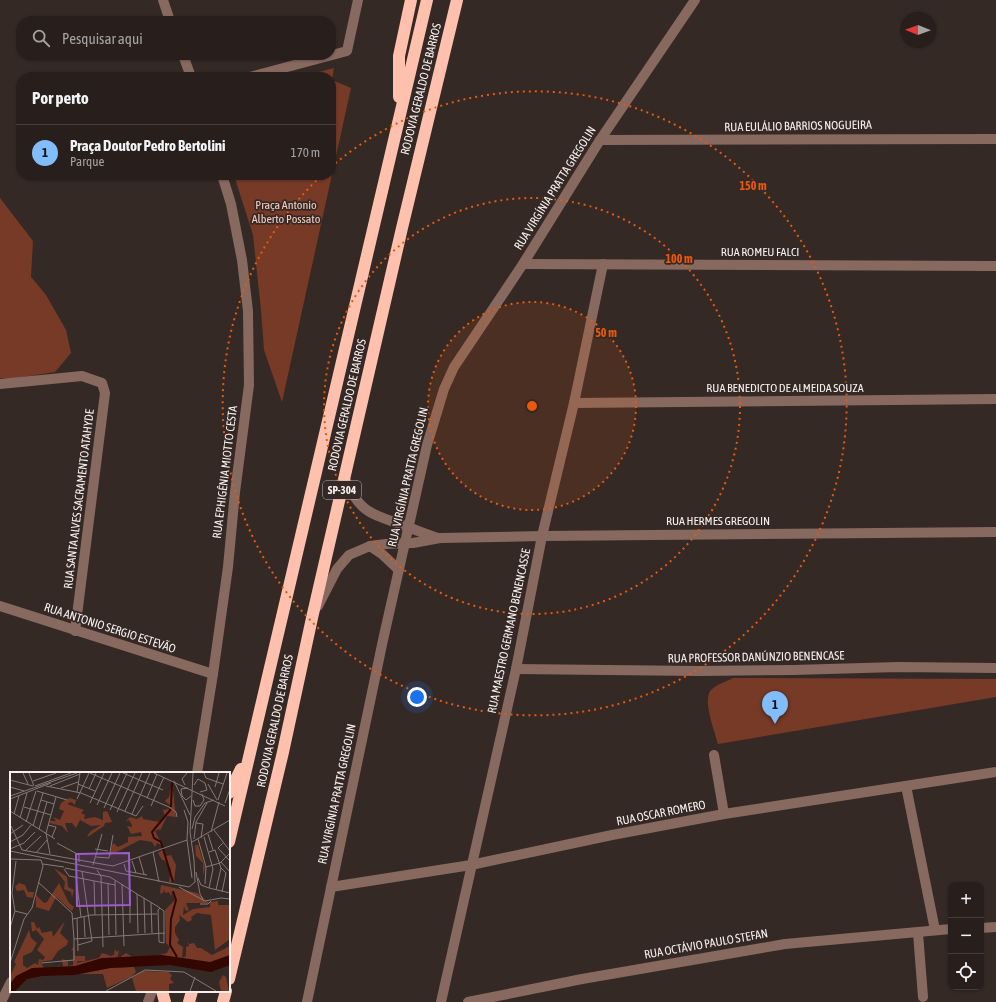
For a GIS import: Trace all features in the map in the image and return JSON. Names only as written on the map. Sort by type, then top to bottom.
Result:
[{"type":"highway","points":[[399,120],[399,56],[411,0]]},
{"type":"highway","name":"RODOVIA GERALDO DE BARROS","points":[[230,838],[427,0]]},
{"type":"highway","name":"RODOVIA GERALDO DE BARROS","points":[[230,976],[283,752],[312,618],[402,228],[457,0]]},
{"type":"highway","points":[[230,791],[251,750]]},
{"type":"highway","points":[[162,992],[165,1002]]},
{"type":"highway","points":[[190,1002],[192,992]]},
{"type":"highway","points":[[223,1002],[226,992]]},
{"type":"street","points":[[163,0],[168,16]]},
{"type":"street","points":[[336,55],[347,52],[358,0]]},
{"type":"street","name":"RUA VIRGÍNIA PRATTA GREGOLIN","points":[[307,1002],[365,722],[406,543],[408,527],[427,445],[444,389],[454,367],[523,264],[600,140],[695,0]]},
{"type":"street","points":[[185,60],[189,72]]},
{"type":"street","points":[[269,72],[316,60]]},
{"type":"street","name":"RUA EULÁLIO BARRIOS NOGUEIRA","points":[[600,140],[996,139]]},
{"type":"street","name":"RUA EPHIGÊNIA MIOTTO CESTA","points":[[197,772],[228,567],[235,492],[249,385],[248,311],[242,260],[231,204],[224,180]]},
{"type":"street","name":"RUA ROMEU FALCI","points":[[523,264],[996,266]]},
{"type":"street","name":"RUA MAESTRO GERMANO BENENCASSE","points":[[441,1002],[516,669],[542,536],[574,403],[603,264]]},
{"type":"street","name":"RUA SANTA ALVES SACRAMENTO ATAHYDE","points":[[0,384],[74,377],[90,378],[102,383],[105,393],[75,631]]},
{"type":"street","name":"RUA BENEDICTO DE ALMEIDA SOUZA","points":[[574,403],[996,399]]},
{"type":"street","name":"RUA HERMES GREGOLIN","points":[[345,479],[351,494],[361,506],[370,513],[440,538]]},
{"type":"street","name":"RUA HERMES GREGOLIN","points":[[312,618],[337,569],[349,555],[370,546],[418,542],[440,538],[996,532]]},
{"type":"street","points":[[370,546],[382,554],[399,570]]},
{"type":"street","name":"RUA ANTONIO SERGIO ESTEVÃO","points":[[0,606],[213,674]]},
{"type":"street","name":"RUA PROFESSOR DANÚNZIO BENENCASE","points":[[516,669],[706,671],[898,667],[996,668]]},
{"type":"street","points":[[714,755],[724,814]]},
{"type":"street","name":"RUA OSCAR ROMERO","points":[[332,887],[471,865],[612,835],[724,814],[996,772]]},
{"type":"street","points":[[906,786],[936,930]]},
{"type":"street","points":[[984,928],[996,927]]},
{"type":"street","name":"RUA OCTÁVIO PAULO STEFAN","points":[[468,1002],[582,979],[785,944],[948,929]]},
{"type":"street","points":[[918,933],[923,997]]},
{"type":"street","points":[[2,1002],[10,984]]},
{"type":"street","points":[[148,1002],[152,992]]},
{"type":"green space","name":"Praça Antonio Alberto Possato","points":[[334,68],[333,72],[319,72]]},
{"type":"green space","name":"Praça Antonio Alberto Possato","points":[[336,82],[351,88],[336,156]]},
{"type":"green space","name":"Praça Antonio Alberto Possato","points":[[236,180],[331,180],[282,402],[264,350],[253,235]]},
{"type":"green space","points":[[0,198],[33,241],[31,277],[46,295],[66,330],[71,353],[55,372],[10,379],[0,378]]},
{"type":"green space","points":[[733,678],[996,679],[996,697],[718,744],[708,708],[709,695],[713,688]]},
{"type":"place","name":"Praça Doutor Pedro Bertolini","points":[[775,724]]}]
